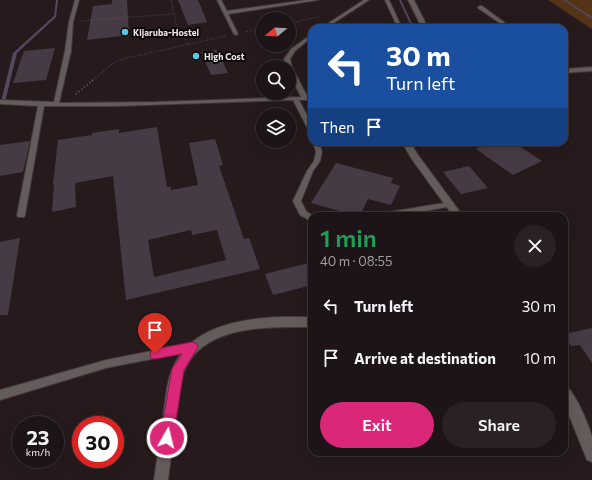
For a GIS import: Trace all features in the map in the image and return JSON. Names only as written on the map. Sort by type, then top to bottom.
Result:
[{"type":"street","points":[[411,0],[423,24]]},
{"type":"street","points":[[568,71],[592,69]]},
{"type":"street","points":[[408,146],[455,212]]},
{"type":"street","points":[[161,480],[172,397],[178,369],[192,347],[210,335],[232,328],[271,322],[308,322]]},
{"type":"street","points":[[568,397],[574,407],[592,455]]},
{"type":"lane","points":[[56,105],[68,51],[71,22],[77,0]]},
{"type":"lane","points":[[219,0],[236,34]]},
{"type":"lane","points":[[226,13],[316,0]]},
{"type":"lane","points":[[331,24],[367,0]]},
{"type":"lane","points":[[387,0],[398,24]]},
{"type":"lane","points":[[480,8],[504,24]]},
{"type":"lane","points":[[287,60],[293,50],[308,38]]},
{"type":"lane","points":[[296,81],[305,98],[296,98]]},
{"type":"lane","points":[[0,102],[56,105],[146,104],[256,100]]},
{"type":"lane","points":[[296,100],[308,123]]},
{"type":"lane","points":[[21,215],[41,105]]},
{"type":"lane","points":[[308,217],[302,213],[297,202],[310,171],[317,161],[319,152],[317,146]]},
{"type":"lane","points":[[406,212],[450,204]]},
{"type":"lane","points":[[0,395],[106,364],[192,347]]},
{"type":"path","points":[[171,0],[172,14],[181,36],[188,44]]},
{"type":"path","points":[[71,22],[172,14]]},
{"type":"path","points":[[64,104],[112,64],[122,59],[256,30]]},
{"type":"shaded area","points":[[548,0],[592,0],[592,29]]},
{"type":"building","points":[[112,0],[127,0],[129,35],[87,40],[93,6],[112,4]]},
{"type":"building","points":[[178,0],[198,0],[207,22],[188,25]]},
{"type":"building","points":[[55,48],[46,80],[13,83],[24,51]]},
{"type":"building","points":[[217,50],[228,73],[211,75],[201,52]]},
{"type":"building","points":[[157,127],[167,187],[171,187],[171,190],[198,185],[189,143],[215,139],[223,165],[219,166],[244,239],[249,238],[260,269],[126,300],[113,176],[75,183],[76,207],[52,212],[53,184],[58,140],[119,129],[119,133]],"holes":[[[191,230],[192,235],[217,230],[226,260],[154,277],[148,240]]]},
{"type":"building","points":[[30,141],[23,172],[0,176],[0,145]]},
{"type":"building","points":[[483,146],[519,146],[542,161],[513,175],[476,149]]},
{"type":"building","points":[[336,163],[393,178],[391,183],[400,186],[391,205],[368,199],[362,212],[343,212],[311,203]]},
{"type":"building","points":[[469,166],[488,188],[461,194],[443,172]]},
{"type":"building","points":[[20,238],[8,315],[0,315],[0,242]]},
{"type":"building","points":[[308,263],[308,286],[273,295],[265,274]]},
{"type":"building","points":[[592,328],[592,363],[580,345],[571,346],[568,342],[568,333]]},
{"type":"waterway","points":[[3,102],[15,53],[55,16],[57,0]]},
{"type":"waterway","points":[[400,0],[411,24]]},
{"type":"waterway","points":[[564,0],[592,18]]},
{"type":"place","name":"Kijaruba-Hostel","points":[[125,32]]},
{"type":"place","name":"High Cost","points":[[196,56]]},
{"type":"route","points":[[155,354],[192,347],[178,369],[172,397],[167,438]]}]
